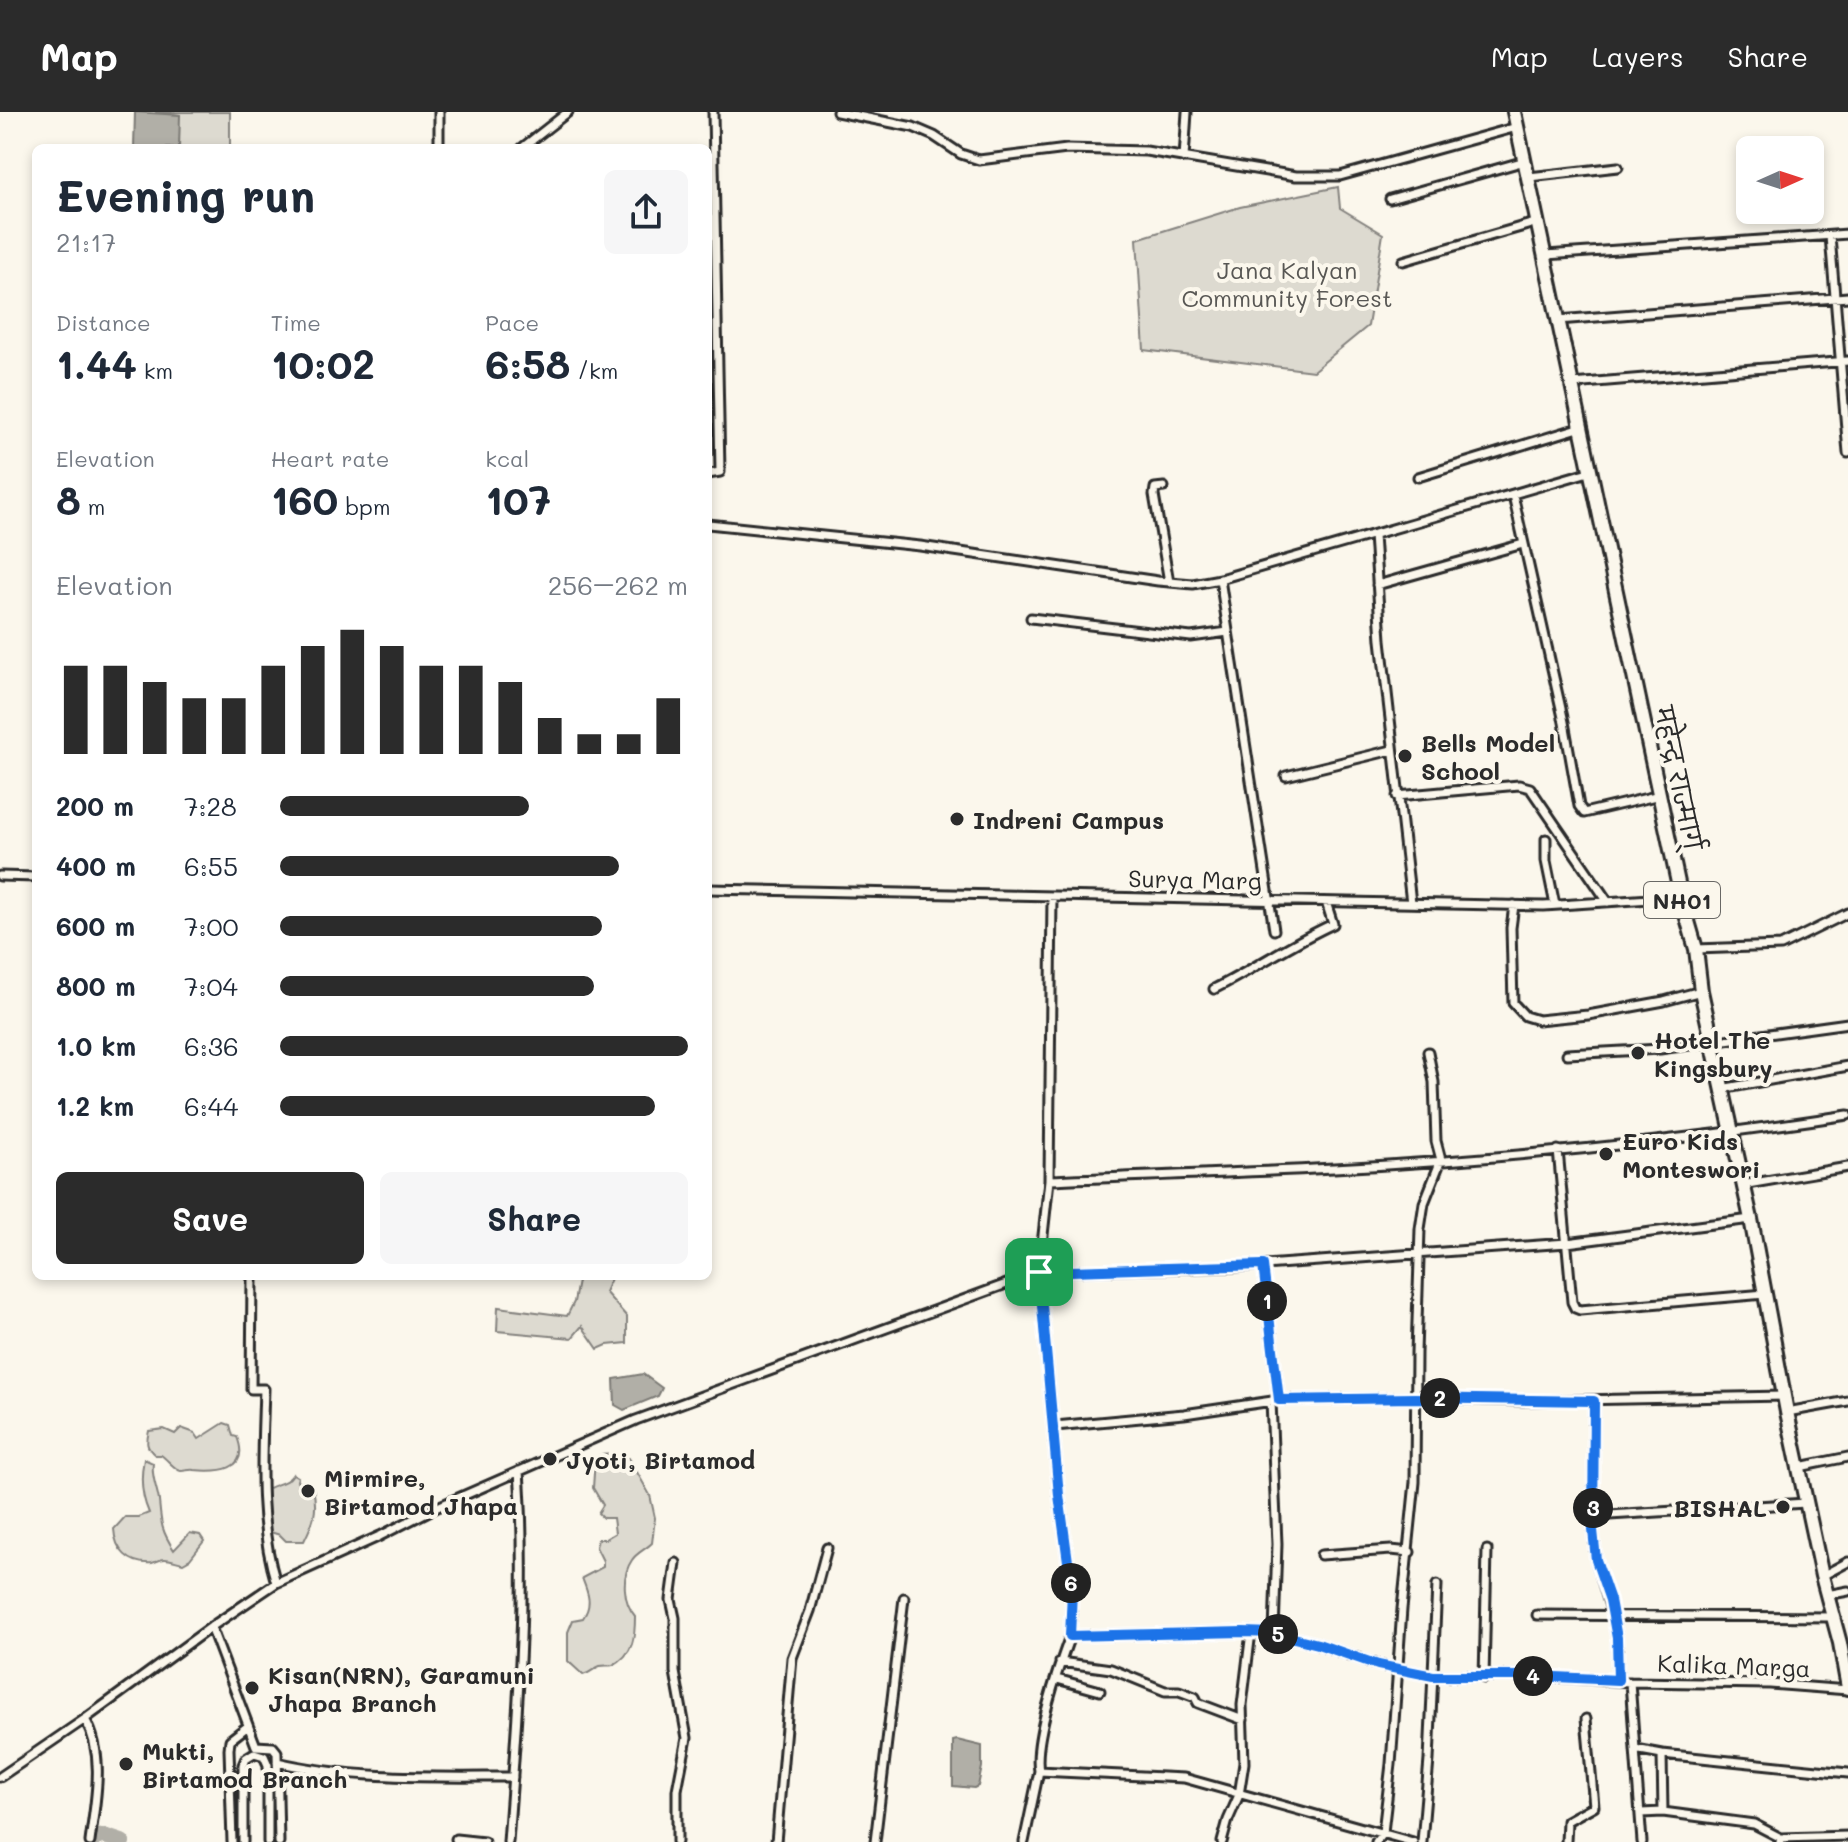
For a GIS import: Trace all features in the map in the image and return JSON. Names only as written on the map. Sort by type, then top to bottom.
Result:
[{"type":"highway","name":"महेन्द्र राज्मार्ग्","points":[[1514,112],[1681,897],[1696,949],[1711,1042],[1751,1219],[1787,1412],[1848,1689]]},
{"type":"street","points":[[439,112],[439,144]]},
{"type":"street","points":[[527,144],[568,112]]},
{"type":"street","points":[[712,473],[720,472],[713,112]]},
{"type":"street","points":[[837,112],[898,124],[934,136],[961,154],[979,160],[1067,149],[1146,151],[1296,176],[1340,176],[1517,127]]},
{"type":"street","points":[[898,112],[898,124]]},
{"type":"street","points":[[1184,158],[1187,112]]},
{"type":"street","points":[[1390,199],[1525,161]]},
{"type":"street","points":[[1529,177],[1618,167]]},
{"type":"street","points":[[1403,261],[1538,222]]},
{"type":"street","points":[[1546,255],[1848,234]]},
{"type":"street","points":[[1830,236],[1844,361],[1848,453]]},
{"type":"street","points":[[1558,320],[1848,297]]},
{"type":"street","points":[[1572,384],[1844,361]]},
{"type":"street","points":[[1418,477],[1582,427]]},
{"type":"street","points":[[712,524],[897,543],[1193,584],[1220,579],[1592,471]]},
{"type":"street","points":[[1164,487],[1155,488],[1154,495],[1169,582]]},
{"type":"street","points":[[1513,495],[1549,652],[1579,806],[1584,813],[1660,795]]},
{"type":"street","points":[[1374,535],[1392,750],[1411,903]]},
{"type":"street","points":[[1377,585],[1523,544]]},
{"type":"street","points":[[1220,579],[1274,930]]},
{"type":"street","points":[[1031,618],[1191,637],[1228,632]]},
{"type":"street","points":[[1286,776],[1392,750]]},
{"type":"street","points":[[1397,796],[1519,785],[1530,788],[1608,902]]},
{"type":"street","points":[[1546,839],[1546,861],[1555,905]]},
{"type":"street","points":[[0,876],[32,877]]},
{"type":"street","name":"Surya Marg","points":[[712,889],[1514,905],[1681,897]]},
{"type":"street","points":[[1024,1842],[1039,1771],[1036,1759],[1048,1704],[1070,1636],[1072,1591],[1059,1495],[1039,1272],[1049,1180],[1052,896]]},
{"type":"street","points":[[1214,989],[1262,965],[1292,943],[1333,924],[1326,902]]},
{"type":"street","points":[[1514,905],[1511,928],[1513,1003],[1525,1016],[1538,1020],[1588,1015],[1701,991]]},
{"type":"street","points":[[1696,949],[1781,946],[1848,913]]},
{"type":"street","points":[[1567,1054],[1660,1049],[1848,1023]]},
{"type":"street","points":[[1376,1842],[1383,1832],[1410,1552],[1424,1203],[1441,1160],[1436,1141],[1434,1082],[1428,1052]]},
{"type":"street","points":[[1721,1089],[1848,1066]]},
{"type":"street","points":[[1049,1180],[1336,1168],[1441,1160],[1731,1133],[1848,1115]]},
{"type":"street","points":[[1558,1150],[1575,1308],[1765,1294]]},
{"type":"street","points":[[1742,1185],[1848,1167]]},
{"type":"street","points":[[0,1777],[276,1583],[433,1509],[636,1420],[1039,1272],[1263,1265],[1567,1243],[1751,1219]]},
{"type":"street","points":[[1263,1265],[1275,1400],[1277,1544],[1274,1633]]},
{"type":"street","points":[[252,1280],[251,1389],[264,1389],[262,1493],[268,1556],[276,1583]]},
{"type":"street","points":[[1055,1426],[1184,1414],[1275,1400],[1415,1398],[1594,1401],[1785,1396]]},
{"type":"street","points":[[1594,1401],[1593,1516],[1596,1560],[1613,1616],[1618,1680]]},
{"type":"street","points":[[1787,1412],[1848,1401]]},
{"type":"street","points":[[1799,1467],[1848,1457]]},
{"type":"street","points":[[508,1842],[522,1629],[523,1521],[519,1471]]},
{"type":"street","points":[[1593,1516],[1807,1503]]},
{"type":"street","points":[[776,1842],[792,1658],[810,1611],[827,1548]]},
{"type":"street","points":[[1321,1555],[1391,1550],[1410,1552]]},
{"type":"street","points":[[1484,1678],[1487,1550]]},
{"type":"street","points":[[1822,1576],[1848,1562]]},
{"type":"street","points":[[676,1563],[671,1600],[675,1618],[675,1672],[687,1738],[677,1790],[677,1842]]},
{"type":"street","points":[[1422,1842],[1437,1585]]},
{"type":"street","points":[[1827,1595],[1848,1591]]},
{"type":"street","points":[[875,1842],[904,1598]]},
{"type":"street","points":[[1537,1615],[1833,1617]]},
{"type":"street","points":[[211,1627],[256,1746],[273,1747],[277,1752],[279,1842]]},
{"type":"street","points":[[1222,1842],[1239,1795],[1244,1763],[1242,1705],[1251,1632]]},
{"type":"street","name":"Kalika Marga","points":[[1070,1636],[1274,1633],[1398,1670],[1433,1676],[1535,1676],[1848,1689]]},
{"type":"street","points":[[1060,1662],[1111,1669],[1165,1691],[1179,1691],[1195,1697],[1198,1703],[1243,1720]]},
{"type":"street","points":[[1057,1679],[1100,1691]]},
{"type":"street","points":[[1630,1682],[1642,1842]]},
{"type":"street","points":[[85,1719],[95,1746],[97,1763],[97,1796],[90,1841]]},
{"type":"street","points":[[1566,1842],[1567,1821],[1594,1806],[1586,1719]]},
{"type":"street","points":[[232,1842],[230,1740],[248,1726]]},
{"type":"street","points":[[1635,1749],[1848,1773]]},
{"type":"street","points":[[243,1842],[243,1765],[246,1758],[254,1753],[264,1756],[268,1765],[268,1842]]},
{"type":"street","points":[[1662,1754],[1663,1812]]},
{"type":"street","points":[[277,1762],[330,1774],[513,1777]]},
{"type":"street","points":[[1039,1771],[1184,1778],[1413,1842]]},
{"type":"street","points":[[1641,1813],[1663,1812],[1754,1824],[1781,1840],[1848,1836]]},
{"type":"street","points":[[456,1839],[484,1842]]},
{"type":"green space","points":[[155,112],[230,112],[230,144],[179,144],[179,115]]},
{"type":"green space","name":"Jana Kalyan Community Forest","points":[[1338,187],[1340,208],[1383,234],[1368,326],[1313,371],[1144,350],[1137,239],[1240,207]]},
{"type":"green space","points":[[578,1280],[610,1280],[605,1292],[627,1317],[627,1343],[598,1349],[582,1326],[572,1338],[497,1331],[498,1307],[567,1316],[574,1302]]},
{"type":"green space","points":[[224,1423],[230,1425],[240,1449],[236,1463],[221,1470],[181,1471],[161,1455],[155,1455],[148,1444],[149,1431],[164,1429],[175,1434],[181,1428],[195,1433],[199,1439]]},
{"type":"green space","points":[[615,1454],[629,1458],[650,1495],[655,1518],[652,1543],[634,1558],[626,1574],[626,1596],[635,1616],[634,1638],[629,1650],[613,1665],[600,1666],[583,1675],[568,1661],[568,1632],[573,1620],[583,1618],[588,1608],[588,1594],[582,1578],[603,1567],[596,1547],[598,1539],[615,1533],[613,1518],[603,1518],[598,1513],[603,1505],[593,1488],[595,1459],[600,1455]]},
{"type":"green space","points":[[144,1459],[153,1463],[162,1526],[174,1550],[190,1533],[200,1535],[204,1541],[183,1563],[165,1559],[152,1563],[136,1561],[125,1555],[117,1543],[114,1529],[125,1517],[149,1513],[142,1486]]},
{"type":"green space","points":[[293,1474],[298,1477],[297,1481],[313,1488],[314,1516],[304,1541],[286,1541],[270,1532],[263,1514],[262,1493]]},
{"type":"shaded area","points":[[135,112],[180,115],[179,144],[134,144]]},
{"type":"shaded area","points":[[643,1374],[662,1388],[658,1396],[624,1410],[615,1405],[614,1379]]},
{"type":"shaded area","points":[[953,1741],[982,1746],[982,1767],[978,1786],[974,1788],[953,1786]]},
{"type":"waterway","points":[[92,1842],[104,1836],[122,1842]]},
{"type":"place","name":"Bells Model School","points":[[1405,756]]},
{"type":"place","name":"Indreni Campus","points":[[957,819]]},
{"type":"place","name":"Hotel The Kingsbury","points":[[1638,1053]]},
{"type":"place","name":"Euro Kids Monteswori","points":[[1606,1154]]},
{"type":"place","name":"Jyoti, Birtamod","points":[[550,1459]]},
{"type":"place","name":"Mirmire, Birtamod Jhapa","points":[[308,1491]]},
{"type":"place","name":"BISHAL","points":[[1783,1507]]},
{"type":"place","name":"Kisan(NRN), Garamuni Jhapa Branch","points":[[252,1688]]},
{"type":"place","name":"Mukti, Birtamod Branch","points":[[126,1764]]},
{"type":"route","points":[[1263,1265],[1279,1400],[1415,1398],[1594,1401],[1593,1530],[1596,1560],[1610,1600],[1617,1638],[1618,1680],[1433,1676],[1378,1665],[1318,1644],[1274,1633],[1070,1636],[1072,1591],[1059,1495],[1039,1272],[1263,1265]]}]
